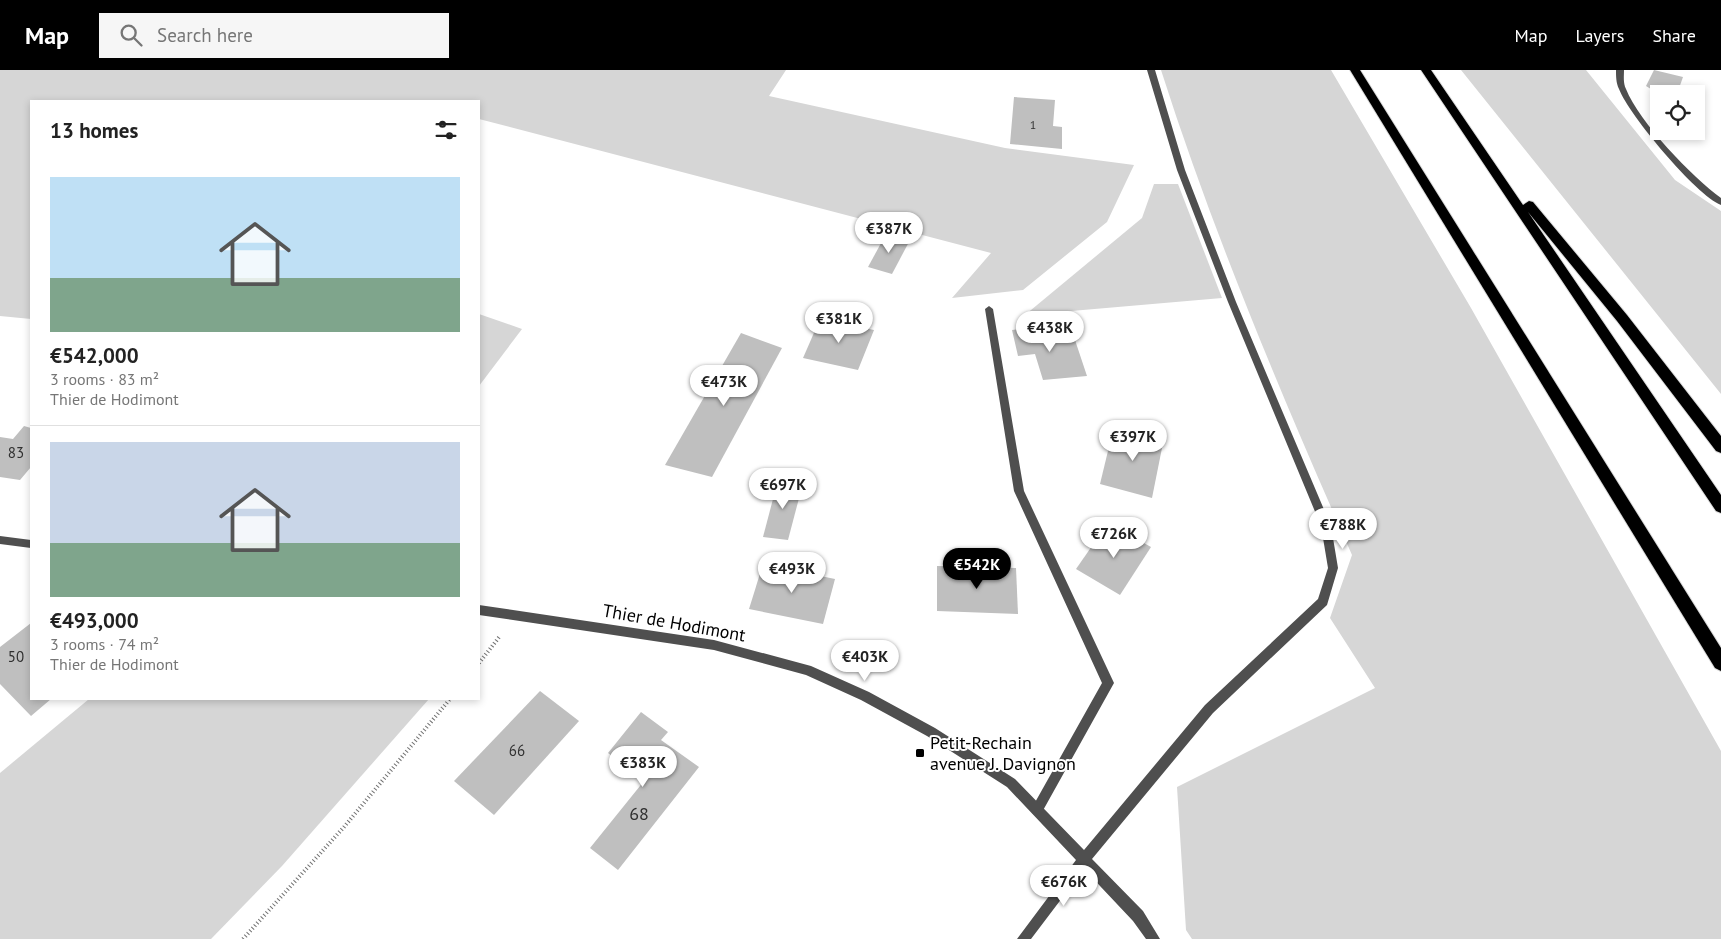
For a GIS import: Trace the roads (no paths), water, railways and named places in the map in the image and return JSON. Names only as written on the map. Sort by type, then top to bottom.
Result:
[{"type":"highway","points":[[1355,70],[1721,663]]},
{"type":"highway","points":[[1426,70],[1721,507]]},
{"type":"highway","points":[[1475,140],[1622,318],[1721,448]]},
{"type":"street","points":[[1023,939],[1084,859],[1209,709],[1323,602],[1332,568],[1326,526],[1232,302],[1181,170],[1151,70]]},
{"type":"street","points":[[1620,70],[1622,87],[1633,108],[1692,179],[1720,201]]},
{"type":"street","points":[[989,309],[1019,491],[1108,683],[1037,810]]},
{"type":"street","points":[[0,540],[30,544]]},
{"type":"street","name":"Thier de Hodimont","points":[[480,610],[714,645],[807,670],[865,696],[931,732],[1012,783],[1138,916],[1154,939]]},
{"type":"place","name":"Petit-Rechain avenue J. Davignon","points":[[920,753]]}]
